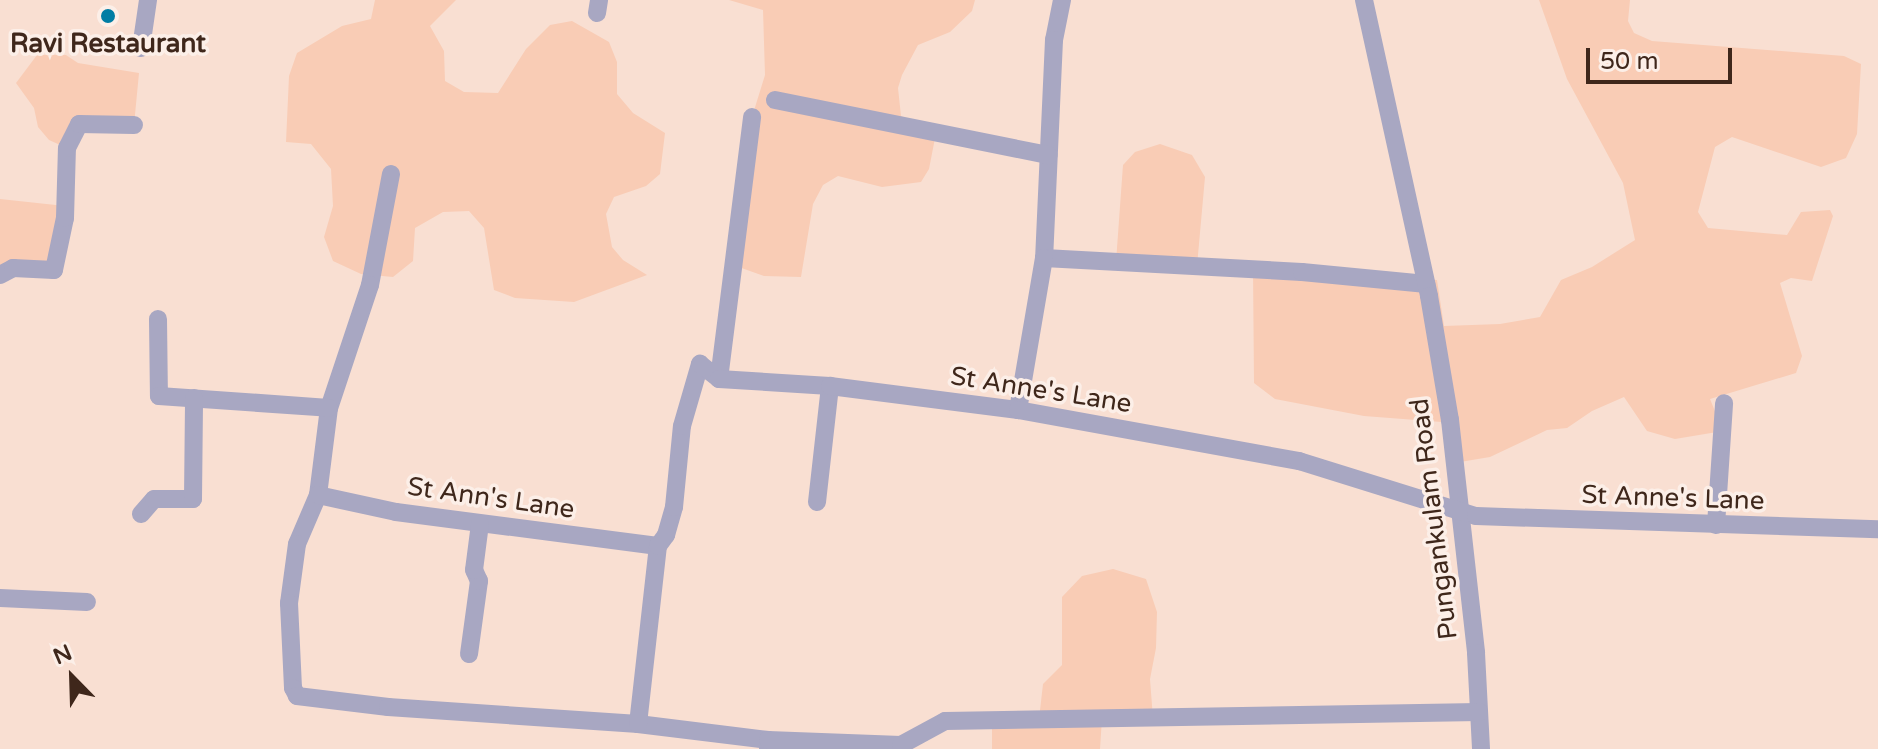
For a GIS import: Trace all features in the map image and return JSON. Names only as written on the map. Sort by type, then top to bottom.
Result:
[{"type":"street","points":[[141,48],[148,0]]},
{"type":"street","points":[[1018,410],[1044,258],[1054,40],[1062,0]]},
{"type":"street","name":"Pungankulam Road","points":[[1364,0],[1426,284],[1450,420],[1462,513],[1481,749]]},
{"type":"street","points":[[775,100],[1049,155]]},
{"type":"street","points":[[719,379],[752,117]]},
{"type":"street","points":[[0,275],[13,268],[54,270],[65,218],[67,148],[79,124],[134,125]]},
{"type":"street","points":[[391,174],[370,285],[329,408],[318,495],[297,544],[289,603],[293,688],[297,696],[388,707],[638,724],[768,745],[901,745],[945,721],[1479,712]]},
{"type":"street","points":[[1044,258],[1302,272],[1426,284]]},
{"type":"street","points":[[158,319],[159,396],[329,408]]},
{"type":"street","name":"St Anne's Lane","points":[[638,724],[658,546],[666,535],[674,507],[682,426],[700,364],[719,379],[830,386],[1018,410],[1299,461],[1462,513],[1878,529]]},
{"type":"street","points":[[817,502],[830,386]]},
{"type":"street","points":[[141,514],[154,499],[193,499],[194,398]]},
{"type":"street","points":[[1716,525],[1724,403]]},
{"type":"street","name":"St Ann's Lane","points":[[318,495],[480,524],[658,546]]},
{"type":"street","points":[[469,654],[479,581],[474,570],[480,524]]},
{"type":"street","points":[[0,598],[87,602]]},
{"type":"shaded area","points":[[375,0],[456,0],[430,26],[444,51],[445,81],[464,92],[498,93],[526,49],[550,25],[572,21],[609,42],[617,62],[617,94],[633,113],[665,133],[660,174],[646,186],[614,197],[606,214],[612,247],[623,260],[647,275],[574,302],[515,298],[494,290],[484,228],[469,211],[443,212],[415,228],[413,261],[393,277],[361,274],[333,261],[324,237],[333,206],[331,169],[311,144],[286,142],[289,76],[297,53],[342,26],[371,19]]},
{"type":"shaded area","points":[[729,0],[975,0],[972,11],[950,32],[918,45],[898,88],[901,116],[936,133],[929,169],[921,182],[882,187],[838,176],[823,185],[813,204],[801,277],[764,276],[733,265],[752,117],[765,75],[763,10]]},
{"type":"shaded area","points":[[1539,0],[1630,0],[1628,21],[1634,33],[1652,41],[1844,56],[1861,64],[1857,134],[1846,158],[1821,167],[1732,137],[1715,147],[1698,212],[1708,228],[1787,235],[1801,212],[1830,210],[1833,216],[1812,281],[1791,278],[1780,283],[1802,356],[1796,373],[1710,399],[1723,431],[1675,439],[1647,431],[1624,397],[1592,411],[1567,428],[1547,430],[1490,457],[1460,462],[1455,423],[1364,416],[1275,399],[1254,383],[1253,269],[1437,280],[1444,326],[1500,324],[1540,317],[1561,280],[1592,267],[1635,240],[1623,183],[1567,79]]},
{"type":"shaded area","points":[[37,55],[66,55],[78,63],[139,73],[134,125],[79,124],[67,148],[49,140],[38,127],[34,108],[16,83]]},
{"type":"shaded area","points":[[1160,144],[1192,155],[1205,177],[1197,266],[1116,262],[1123,165],[1135,152]]},
{"type":"shaded area","points":[[0,199],[65,206],[54,270],[0,275]]},
{"type":"shaded area","points":[[1113,569],[1146,579],[1157,612],[1156,648],[1150,679],[1153,718],[1102,718],[1100,749],[992,749],[992,720],[1039,719],[1043,684],[1062,665],[1062,597],[1082,576]]},
{"type":"place","name":"Ravi Restaurant","points":[[108,16]]}]
